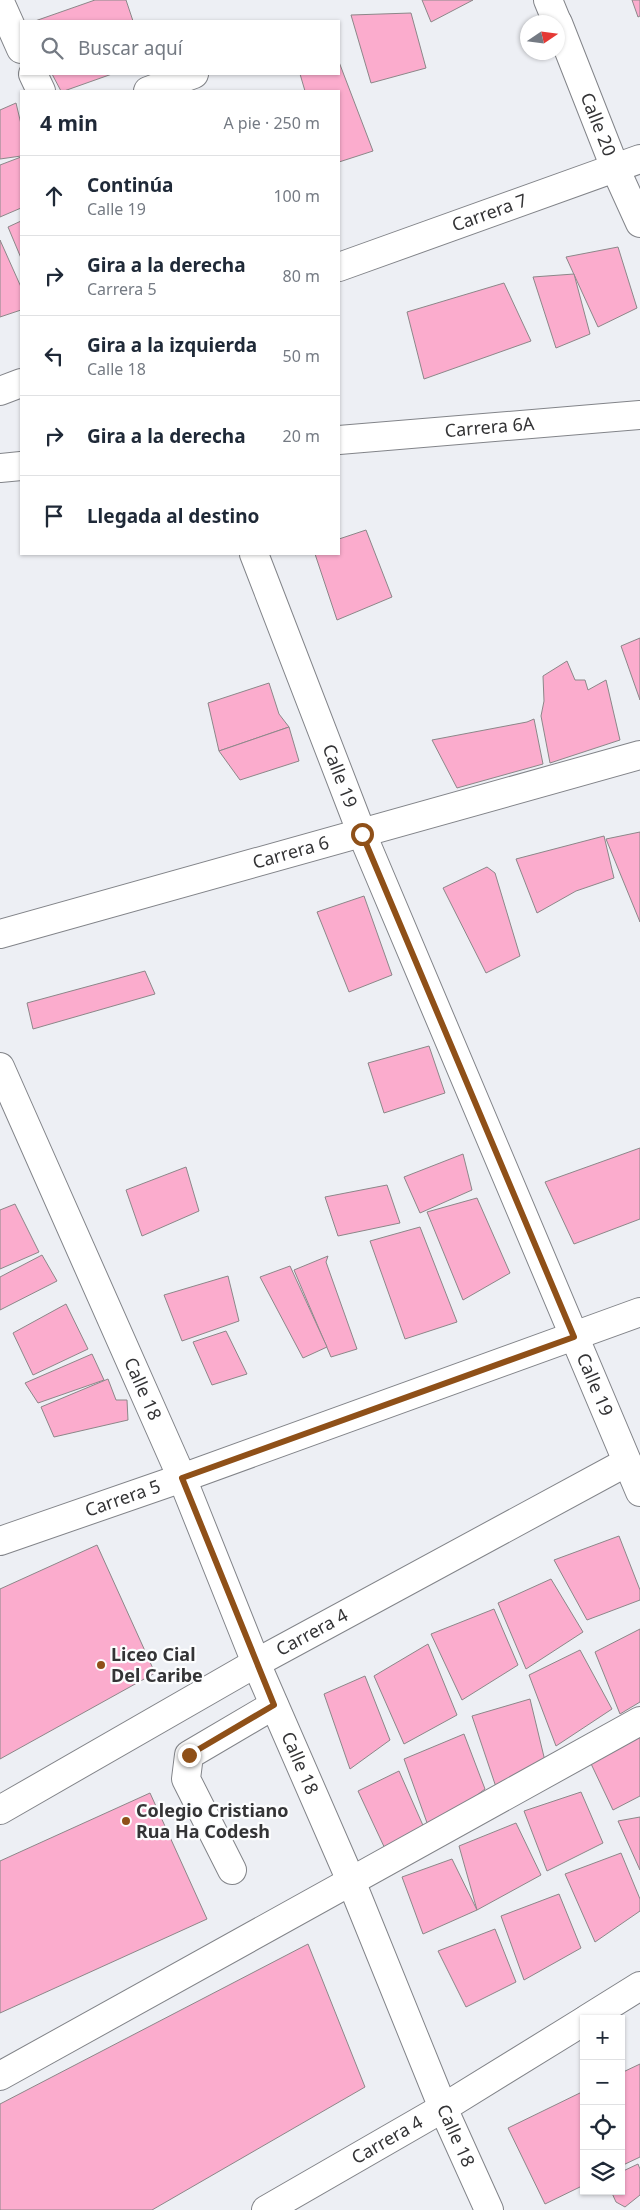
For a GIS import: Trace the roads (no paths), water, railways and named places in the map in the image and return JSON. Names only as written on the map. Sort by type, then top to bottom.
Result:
[{"type":"street","name":"Calle 20","points":[[548,0],[554,15]]},
{"type":"street","points":[[0,2],[20,47]]},
{"type":"street","name":"Calle 20","points":[[565,39],[628,163],[640,223]]},
{"type":"street","points":[[33,75],[41,90]]},
{"type":"street","points":[[151,90],[191,75]]},
{"type":"street","name":"Carrera 7","points":[[340,267],[628,163]]},
{"type":"street","points":[[0,391],[20,383]]},
{"type":"street","name":"Carrera 6A","points":[[340,440],[640,414]]},
{"type":"street","points":[[0,468],[20,466]]},
{"type":"street","name":"Calle 19","points":[[254,555],[362,834],[640,1492]]},
{"type":"street","name":"Carrera 6","points":[[0,934],[640,755]]},
{"type":"street","name":"Calle 18","points":[[0,1068],[182,1478],[256,1663],[351,1881],[443,2108],[489,2210]]},
{"type":"street","name":"Carrera 5","points":[[0,1541],[182,1478],[640,1312]]},
{"type":"street","name":"Carrera 4","points":[[0,1810],[256,1663],[627,1462]]},
{"type":"street","points":[[232,1870],[186,1779],[189,1755],[274,1705]]},
{"type":"street","points":[[0,2076],[640,1721]]},
{"type":"street","name":"Carrera 4","points":[[593,2015],[640,1986]]},
{"type":"street","name":"Carrera 4","points":[[266,2210],[443,2108],[580,2023]]},
{"type":"place","name":"Liceo Cial Del Caribe","points":[[101,1665]]},
{"type":"place","name":"Colegio Cristiano Rua Ha Codesh","points":[[126,1821]]}]
